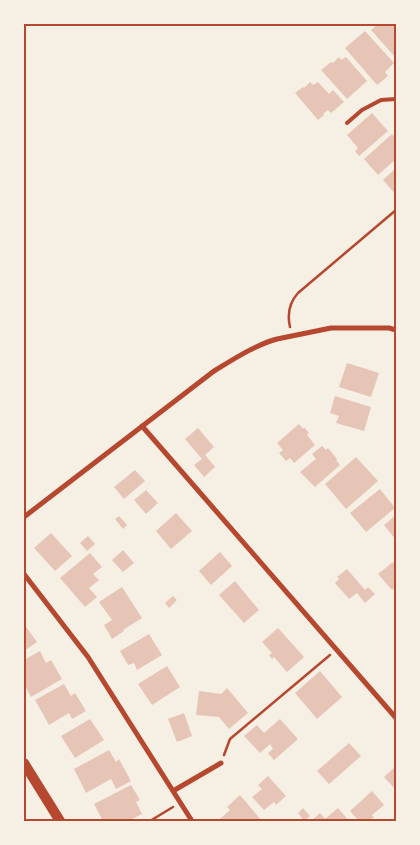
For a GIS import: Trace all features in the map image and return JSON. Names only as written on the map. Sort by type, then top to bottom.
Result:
[{"type":"main road","points":[[24,763],[60,821]]},
{"type":"street","points":[[24,517],[214,371],[269,341],[331,328],[389,328],[396,330]]},
{"type":"street","points":[[142,426],[396,718]]},
{"type":"street","points":[[24,574],[88,657],[192,821]]},
{"type":"street","points":[[173,791],[221,763]]},
{"type":"lane","points":[[347,123],[362,110],[381,100],[396,100]]},
{"type":"path","points":[[291,336],[288,311],[293,298],[396,210]]},
{"type":"path","points":[[221,763],[230,739],[337,649]]},
{"type":"path","points":[[150,821],[180,802]]},
{"type":"building","points":[[378,24],[396,24],[396,58],[371,30]]},
{"type":"building","points":[[365,31],[394,63],[385,72],[388,76],[377,85],[345,48]]},
{"type":"building","points":[[339,57],[341,60],[346,57],[367,81],[347,99],[321,70]]},
{"type":"building","points":[[310,82],[313,85],[318,82],[329,94],[333,90],[344,102],[331,113],[328,110],[318,120],[295,93]]},
{"type":"building","points":[[372,113],[388,131],[359,156],[355,151],[358,148],[347,135]]},
{"type":"building","points":[[392,134],[396,139],[396,159],[378,175],[364,159]]},
{"type":"building","points":[[396,168],[396,195],[383,180]]},
{"type":"building","points":[[347,363],[379,373],[371,397],[339,387]]},
{"type":"building","points":[[335,396],[371,407],[364,431],[336,423],[339,416],[330,413]]},
{"type":"building","points":[[299,424],[309,433],[307,435],[315,445],[294,463],[290,458],[286,461],[279,453],[283,450],[277,443]]},
{"type":"building","points":[[198,428],[214,447],[205,455],[215,467],[204,477],[194,465],[202,459],[185,439]]},
{"type":"building","points":[[322,446],[326,450],[328,448],[340,465],[315,487],[300,472],[316,459],[312,454]]},
{"type":"building","points":[[356,457],[378,481],[346,509],[325,484]]},
{"type":"building","points":[[135,470],[145,481],[124,499],[114,487]]},
{"type":"building","points":[[380,489],[395,508],[366,532],[350,513]]},
{"type":"building","points":[[146,490],[158,503],[146,514],[134,500]]},
{"type":"building","points":[[176,513],[192,531],[171,549],[156,531]]},
{"type":"building","points":[[396,515],[396,540],[384,525]]},
{"type":"building","points":[[119,516],[127,525],[123,529],[115,519]]},
{"type":"building","points":[[51,533],[72,556],[55,571],[34,548]]},
{"type":"building","points":[[88,536],[95,544],[87,551],[80,543]]},
{"type":"building","points":[[123,550],[134,563],[123,572],[112,560]]},
{"type":"building","points":[[220,552],[232,566],[211,585],[199,571]]},
{"type":"building","points":[[90,553],[102,567],[93,574],[99,580],[89,588],[97,597],[85,607],[60,578]]},
{"type":"building","points":[[393,562],[396,566],[396,587],[392,590],[378,574]]},
{"type":"building","points":[[347,569],[365,590],[368,587],[375,594],[365,603],[357,593],[349,599],[335,583],[339,579],[337,577]]},
{"type":"building","points":[[235,581],[259,610],[244,623],[219,595]]},
{"type":"building","points":[[122,587],[142,618],[112,639],[104,625],[112,620],[99,602]]},
{"type":"building","points":[[173,596],[177,600],[169,608],[165,603]]},
{"type":"building","points":[[24,624],[37,642],[24,651]]},
{"type":"building","points":[[278,628],[304,657],[287,672],[274,657],[272,659],[269,655],[272,653],[262,642]]},
{"type":"building","points":[[149,634],[162,655],[137,670],[134,663],[128,665],[120,651]]},
{"type":"building","points":[[40,651],[46,663],[51,660],[62,679],[31,697],[24,684],[24,660]]},
{"type":"building","points":[[167,666],[180,687],[152,705],[138,684]]},
{"type":"building","points":[[320,671],[342,697],[317,719],[295,693]]},
{"type":"building","points":[[64,684],[71,696],[75,693],[86,711],[72,719],[69,713],[49,725],[35,700]]},
{"type":"building","points":[[227,688],[248,713],[229,729],[219,717],[196,715],[199,691],[221,694]]},
{"type":"building","points":[[184,713],[192,736],[177,742],[168,719]]},
{"type":"building","points":[[90,719],[104,740],[75,758],[61,736]]},
{"type":"building","points":[[280,719],[297,740],[274,760],[268,753],[273,749],[270,744],[260,753],[244,736],[257,725],[264,733]]},
{"type":"building","points":[[349,743],[361,756],[329,784],[317,771]]},
{"type":"building","points":[[109,750],[116,762],[119,759],[131,781],[116,789],[111,779],[86,793],[74,769]]},
{"type":"building","points":[[396,766],[396,790],[384,777]]},
{"type":"building","points":[[268,776],[286,796],[276,805],[274,802],[264,810],[252,797],[262,789],[258,785]]},
{"type":"building","points":[[131,785],[140,800],[136,802],[142,814],[128,821],[103,821],[94,804]]},
{"type":"building","points":[[372,791],[384,805],[372,815],[374,817],[369,821],[359,821],[350,811]]},
{"type":"building","points":[[240,795],[260,821],[222,821],[220,819],[230,810],[227,807]]},
{"type":"building","points":[[303,808],[310,816],[304,821],[298,813]]},
{"type":"building","points":[[338,808],[349,821],[311,821],[320,813],[325,819]]}]
